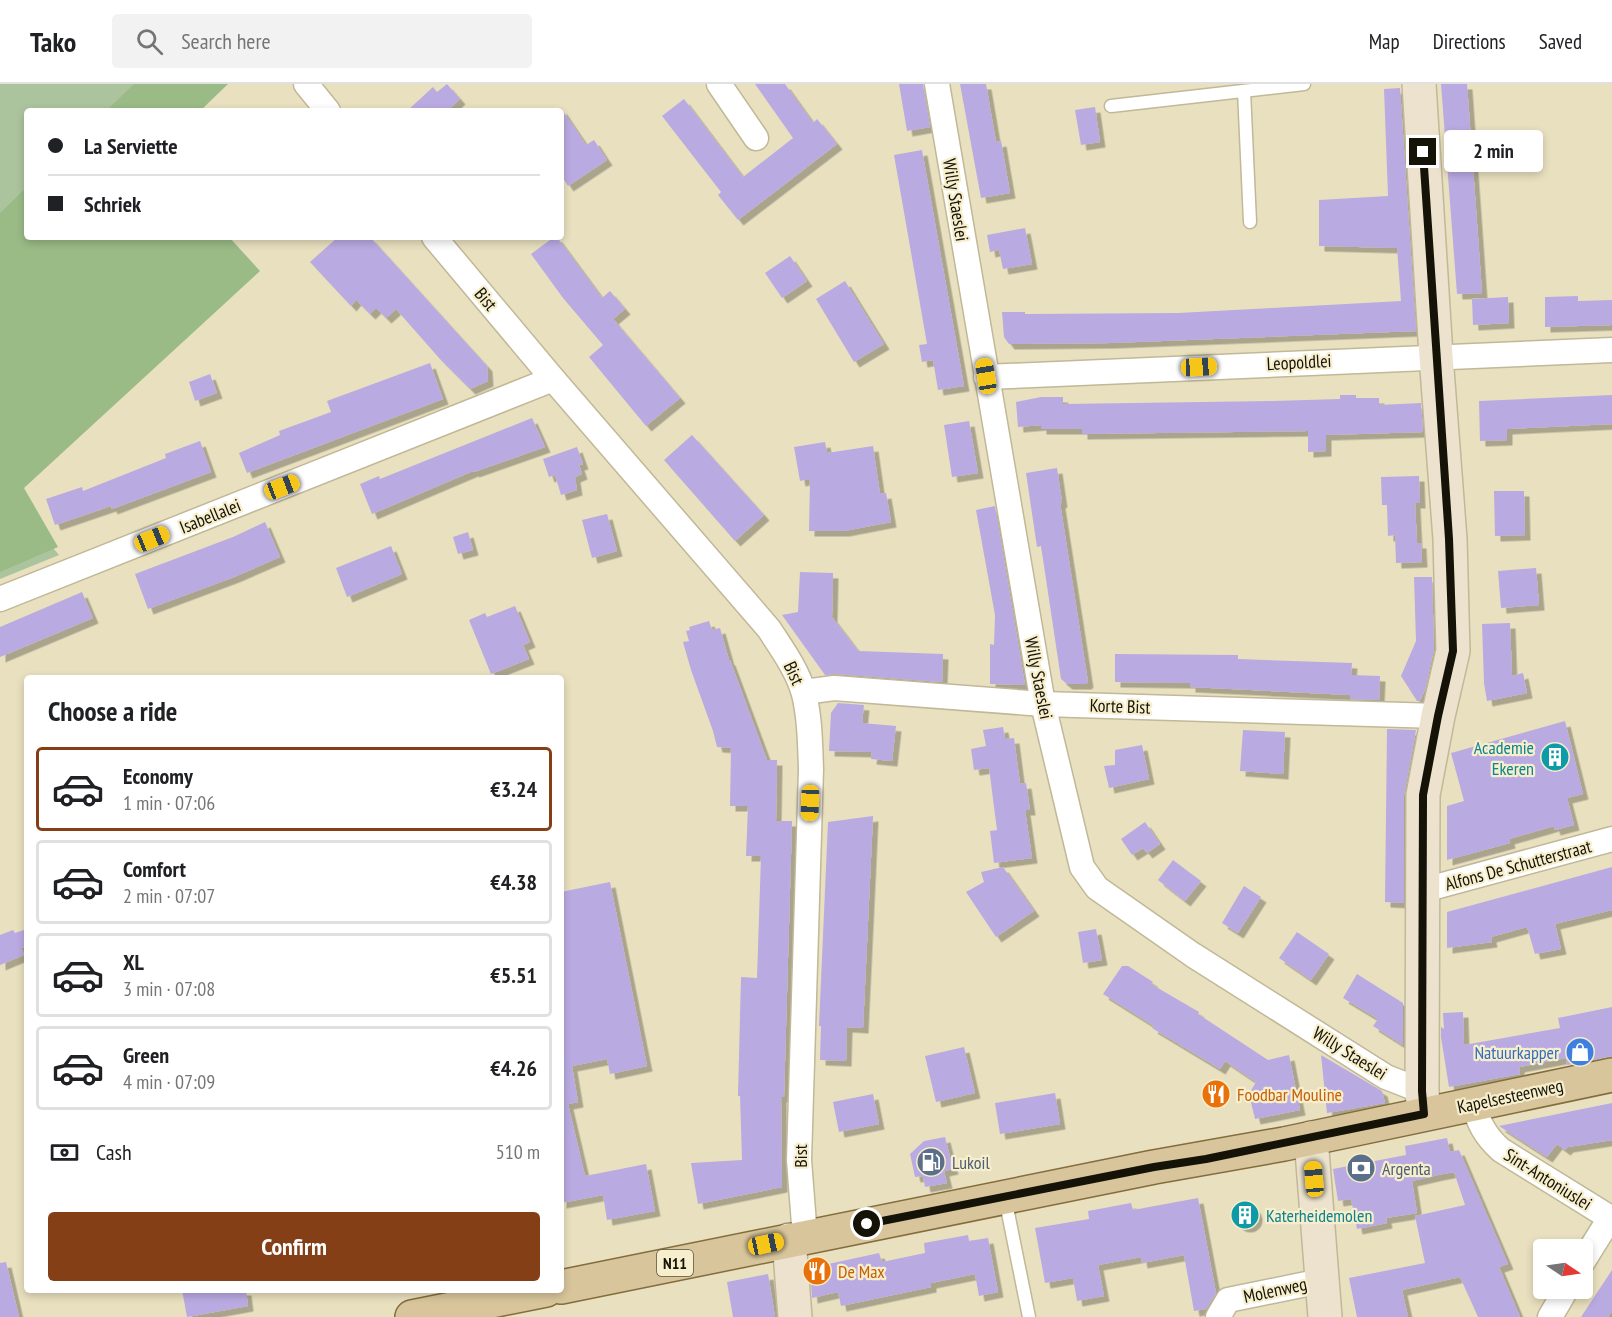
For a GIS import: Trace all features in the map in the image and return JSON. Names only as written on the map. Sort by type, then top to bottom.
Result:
[{"type":"main road","name":"Kapelsesteenweg","points":[[564,1286],[797,1238],[1311,1138],[1423,1102],[1473,1104],[1612,1075]]},
{"type":"main road","points":[[412,1317],[487,1310],[537,1293]]},
{"type":"street","points":[[306,84],[326,108]]},
{"type":"street","points":[[719,84],[756,138]]},
{"type":"street","name":"Willy Staeslei","points":[[937,84],[1043,704],[1082,867],[1097,888],[1192,955],[1423,1102]]},
{"type":"street","points":[[1419,84],[1449,539],[1453,651],[1423,795],[1423,1102]]},
{"type":"street","name":"Bist","points":[[437,240],[769,629],[788,658],[804,692],[812,769],[797,1238]]},
{"type":"street","name":"Leopoldlei","points":[[986,376],[1612,350]]},
{"type":"street","name":"Isabellalei","points":[[0,599],[553,379]]},
{"type":"street","name":"Korte Bist","points":[[804,692],[834,688],[1043,704],[1438,716]]},
{"type":"street","name":"Alfons De Schutterstraat","points":[[1424,890],[1612,839]]},
{"type":"street","name":"Sint-Antoniuslei","points":[[1473,1104],[1479,1124],[1489,1140],[1501,1150],[1611,1218]]},
{"type":"street","name":"Molenweg","points":[[1311,1138],[1325,1317]]},
{"type":"street","points":[[1593,1246],[1611,1218]]},
{"type":"street","points":[[795,1317],[797,1238]]},
{"type":"street","name":"Molenweg","points":[[1223,1308],[1321,1281]]},
{"type":"street","points":[[1550,1317],[1561,1299]]},
{"type":"lane","points":[[1111,106],[1213,89],[1244,91],[1304,84]]},
{"type":"lane","points":[[1244,91],[1250,222]]},
{"type":"lane","points":[[1005,1197],[1029,1317]]},
{"type":"green space","points":[[0,84],[191,84],[163,108],[24,108],[24,231],[0,251]]},
{"type":"green space","points":[[134,84],[228,84],[203,108],[109,108]]},
{"type":"green space","points":[[24,190],[24,240],[232,240],[260,271],[24,488],[58,547],[0,572],[0,213]]},
{"type":"green space","points":[[0,485],[59,555],[0,579]]},
{"type":"building","points":[[447,84],[460,99],[450,108],[410,108],[433,87],[437,92]]},
{"type":"building","points":[[755,84],[785,84],[813,123],[817,119],[837,144],[738,220],[718,195],[721,192],[662,116],[684,99],[743,177],[793,138]]},
{"type":"building","points":[[899,84],[923,84],[930,127],[907,131]]},
{"type":"building","points":[[960,84],[986,84],[996,142],[1001,141],[1010,193],[981,198]]},
{"type":"building","points":[[1441,84],[1467,84],[1482,293],[1457,294]]},
{"type":"building","points":[[1400,88],[1416,331],[1110,343],[1009,344],[1004,337],[1002,312],[1025,312],[1025,314],[1178,313],[1401,301],[1397,248],[1319,246],[1319,200],[1388,196],[1384,89]]},
{"type":"building","points":[[1095,107],[1100,142],[1081,145],[1075,110]]},
{"type":"building","points":[[564,112],[586,145],[594,140],[607,160],[568,186],[564,180]]},
{"type":"building","points":[[922,150],[964,386],[938,390],[933,360],[922,362],[919,345],[927,344],[894,155]]},
{"type":"building","points":[[1025,228],[1032,264],[1003,269],[999,250],[990,252],[987,235]]},
{"type":"building","points":[[335,240],[373,240],[487,366],[488,381],[470,389],[396,309],[386,318],[376,308],[370,314],[356,300],[351,306],[310,262]]},
{"type":"building","points":[[550,240],[559,240],[602,298],[610,291],[625,309],[613,319],[680,398],[646,426],[589,357],[603,345],[563,298],[531,254]]},
{"type":"building","points":[[790,256],[807,281],[782,298],[765,273]]},
{"type":"building","points":[[845,281],[884,344],[854,362],[816,299]]},
{"type":"building","points":[[1578,296],[1578,301],[1612,300],[1612,325],[1545,327],[1545,297]]},
{"type":"building","points":[[1508,297],[1509,323],[1473,325],[1472,299]]},
{"type":"building","points":[[430,363],[443,399],[247,473],[239,453],[280,435],[279,431],[331,412],[327,401]]},
{"type":"building","points":[[210,374],[217,393],[195,401],[189,382]]},
{"type":"building","points":[[1340,395],[1379,398],[1379,405],[1421,403],[1423,432],[1326,435],[1326,451],[1308,452],[1308,431],[1082,434],[1082,429],[1041,429],[1041,425],[1018,427],[1016,402],[1041,397],[1063,397],[1063,404],[1273,401],[1340,399]]},
{"type":"building","points":[[1612,395],[1612,424],[1507,429],[1507,440],[1480,441],[1479,401]]},
{"type":"building","points":[[532,418],[545,447],[473,471],[372,514],[360,484],[379,476],[380,479]]},
{"type":"building","points":[[969,421],[978,473],[952,477],[944,425]]},
{"type":"building","points":[[692,435],[764,515],[735,541],[664,460]]},
{"type":"building","points":[[200,441],[211,472],[112,509],[111,506],[55,525],[46,499],[82,487],[83,491],[166,458],[165,454]]},
{"type":"building","points":[[825,442],[827,453],[873,446],[880,494],[886,493],[891,522],[844,531],[809,531],[810,479],[800,481],[794,447]]},
{"type":"building","points":[[577,447],[583,464],[579,465],[582,474],[575,477],[577,490],[561,495],[555,475],[549,477],[543,459]]},
{"type":"building","points":[[1057,468],[1062,502],[1060,503],[1088,682],[1086,684],[1067,684],[1061,679],[1041,546],[1037,547],[1026,473]]},
{"type":"building","points":[[1419,476],[1420,503],[1415,503],[1417,543],[1421,543],[1422,562],[1396,563],[1395,535],[1388,536],[1387,505],[1382,505],[1381,477]]},
{"type":"building","points":[[1494,491],[1524,491],[1525,535],[1495,536]]},
{"type":"building","points":[[995,506],[1025,685],[990,684],[990,644],[994,645],[995,615],[976,510]]},
{"type":"building","points":[[607,514],[617,551],[592,558],[582,520]]},
{"type":"building","points":[[265,522],[280,557],[148,609],[135,574],[233,537]]},
{"type":"building","points":[[468,532],[473,550],[458,554],[453,537]]},
{"type":"building","points":[[391,546],[402,574],[347,597],[336,568]]},
{"type":"building","points":[[1536,568],[1539,605],[1501,608],[1498,571]]},
{"type":"building","points":[[800,572],[833,573],[832,617],[858,651],[943,654],[942,682],[825,675],[782,615],[798,612]]},
{"type":"building","points":[[1414,577],[1432,577],[1434,649],[1425,690],[1420,701],[1417,701],[1401,676],[1416,641]]},
{"type":"building","points":[[82,592],[93,618],[0,657],[0,627]]},
{"type":"building","points":[[515,606],[530,642],[523,645],[529,659],[491,674],[469,620],[485,613],[487,617]]},
{"type":"building","points":[[709,621],[712,630],[720,628],[729,660],[767,760],[777,760],[776,821],[792,821],[784,1097],[781,1097],[782,1187],[698,1204],[691,1163],[742,1160],[740,1096],[738,1096],[741,977],[757,978],[761,856],[746,856],[748,806],[730,806],[731,748],[717,747],[683,642],[689,641],[686,631],[690,630],[689,627]]},
{"type":"building","points":[[1510,623],[1512,676],[1523,673],[1527,693],[1487,701],[1484,683],[1482,624]]},
{"type":"building","points":[[1115,654],[1238,655],[1238,659],[1352,663],[1351,675],[1380,676],[1379,700],[1350,699],[1350,695],[1190,687],[1190,683],[1115,682]]},
{"type":"building","points":[[838,703],[864,705],[862,723],[896,726],[892,761],[871,759],[872,752],[829,751],[831,713]]},
{"type":"building","points":[[1565,721],[1583,794],[1567,798],[1574,825],[1555,830],[1554,826],[1509,839],[1510,843],[1447,860],[1447,806],[1464,801],[1451,753]]},
{"type":"building","points":[[1003,727],[1005,739],[1014,738],[1020,784],[1026,783],[1030,810],[1025,810],[1032,858],[994,863],[990,831],[997,830],[989,768],[974,770],[971,749],[986,746],[983,730]]},
{"type":"building","points":[[1387,729],[1416,730],[1404,795],[1404,903],[1385,902]]},
{"type":"building","points":[[1243,730],[1285,732],[1283,774],[1240,771]]},
{"type":"building","points":[[1142,745],[1149,779],[1109,788],[1104,766],[1115,765],[1115,750]]},
{"type":"building","points":[[873,816],[863,1028],[847,1027],[846,1061],[820,1060],[821,1026],[819,1026],[828,822]]},
{"type":"building","points":[[1145,822],[1160,844],[1147,853],[1143,848],[1132,855],[1121,839]]},
{"type":"building","points":[[1173,860],[1201,881],[1185,901],[1158,880]]},
{"type":"building","points":[[1003,867],[1034,911],[996,937],[966,892],[984,882],[981,872]]},
{"type":"building","points":[[1612,867],[1612,910],[1555,924],[1561,949],[1535,954],[1527,927],[1491,937],[1492,942],[1447,948],[1447,912]]},
{"type":"building","points":[[610,882],[647,1066],[610,1074],[607,1059],[572,1066],[578,1102],[568,1104],[585,1176],[646,1164],[655,1211],[607,1220],[603,1195],[564,1202],[564,891]]},
{"type":"building","points":[[1244,886],[1261,897],[1238,933],[1222,923]]},
{"type":"building","points":[[1096,929],[1102,960],[1083,963],[1078,932]]},
{"type":"building","points":[[13,930],[15,933],[24,930],[24,947],[21,948],[24,955],[0,965],[0,935]]},
{"type":"building","points":[[1297,932],[1329,954],[1311,980],[1279,958]]},
{"type":"building","points":[[1122,966],[1128,966],[1153,982],[1151,984],[1199,1012],[1198,1014],[1268,1060],[1289,1055],[1300,1110],[1255,1119],[1249,1094],[1256,1082],[1225,1061],[1220,1069],[1152,1028],[1154,1026],[1103,994]]},
{"type":"building","points":[[1357,974],[1403,1003],[1403,1045],[1373,1026],[1378,1019],[1343,998]]},
{"type":"building","points":[[1612,1007],[1612,1056],[1567,1065],[1566,1058],[1519,1067],[1520,1074],[1449,1087],[1441,1037],[1441,1027],[1444,1029],[1443,1013],[1463,1012],[1464,1045],[1560,1028],[1558,1018]]},
{"type":"building","points":[[964,1047],[975,1093],[936,1102],[925,1056]]},
{"type":"building","points":[[1321,1055],[1382,1091],[1385,1103],[1327,1113]]},
{"type":"building","points":[[1055,1093],[1060,1124],[1000,1134],[995,1103]]},
{"type":"building","points":[[873,1094],[879,1124],[839,1132],[833,1102]]},
{"type":"building","points":[[1612,1103],[1612,1140],[1568,1147],[1565,1150],[1557,1144],[1547,1157],[1499,1126]]},
{"type":"building","name":"Lukoil","points":[[945,1137],[953,1169],[944,1171],[947,1183],[925,1187],[923,1176],[915,1177],[910,1154],[924,1141]]},
{"type":"building","points":[[1447,1138],[1450,1152],[1459,1150],[1508,1264],[1499,1267],[1520,1317],[1478,1317],[1460,1277],[1402,1290],[1408,1317],[1357,1317],[1349,1278],[1425,1263],[1415,1216],[1465,1205],[1454,1172],[1438,1175],[1412,1181],[1417,1213],[1386,1218],[1387,1223],[1357,1229],[1351,1199],[1338,1201],[1333,1169],[1406,1155],[1405,1146]]},
{"type":"building","points":[[1198,1198],[1216,1293],[1206,1309],[1194,1311],[1184,1255],[1142,1263],[1141,1257],[1098,1265],[1104,1296],[1077,1301],[1073,1278],[1045,1283],[1035,1228],[1089,1219],[1088,1211],[1131,1203],[1133,1210]]},
{"type":"building","name":"Katerheidemolen","points":[[1245,1203],[1253,1207],[1257,1215],[1253,1223],[1245,1227],[1237,1223],[1233,1215],[1237,1207]]},
{"type":"building","points":[[968,1235],[969,1241],[988,1238],[998,1292],[979,1296],[975,1274],[931,1283],[931,1287],[841,1306],[838,1292],[812,1298],[810,1268],[879,1253],[882,1262],[925,1253],[924,1243]]},
{"type":"building","points":[[6,1262],[19,1317],[0,1317],[0,1263]]},
{"type":"building","points":[[1612,1270],[1612,1311],[1608,1317],[1581,1317]]},
{"type":"building","points":[[768,1274],[775,1317],[733,1317],[727,1282]]},
{"type":"building","points":[[183,1293],[246,1293],[248,1306],[187,1317]]},
{"type":"place","name":"Academie Ekeren","points":[[1555,757]]},
{"type":"place","name":"Natuurkapper","points":[[1580,1052]]},
{"type":"place","name":"Foodbar Mouline","points":[[1216,1094]]},
{"type":"place","name":"Lukoil","points":[[931,1162]]},
{"type":"place","name":"Argenta","points":[[1361,1168]]},
{"type":"place","name":"Katerheidemolen","points":[[1245,1215]]},
{"type":"place","name":"De Max","points":[[817,1271]]},
{"type":"route","points":[[867,1224],[1154,1167],[1206,1159],[1424,1114],[1422,1091],[1423,795],[1453,651],[1449,539],[1423,152]]}]
